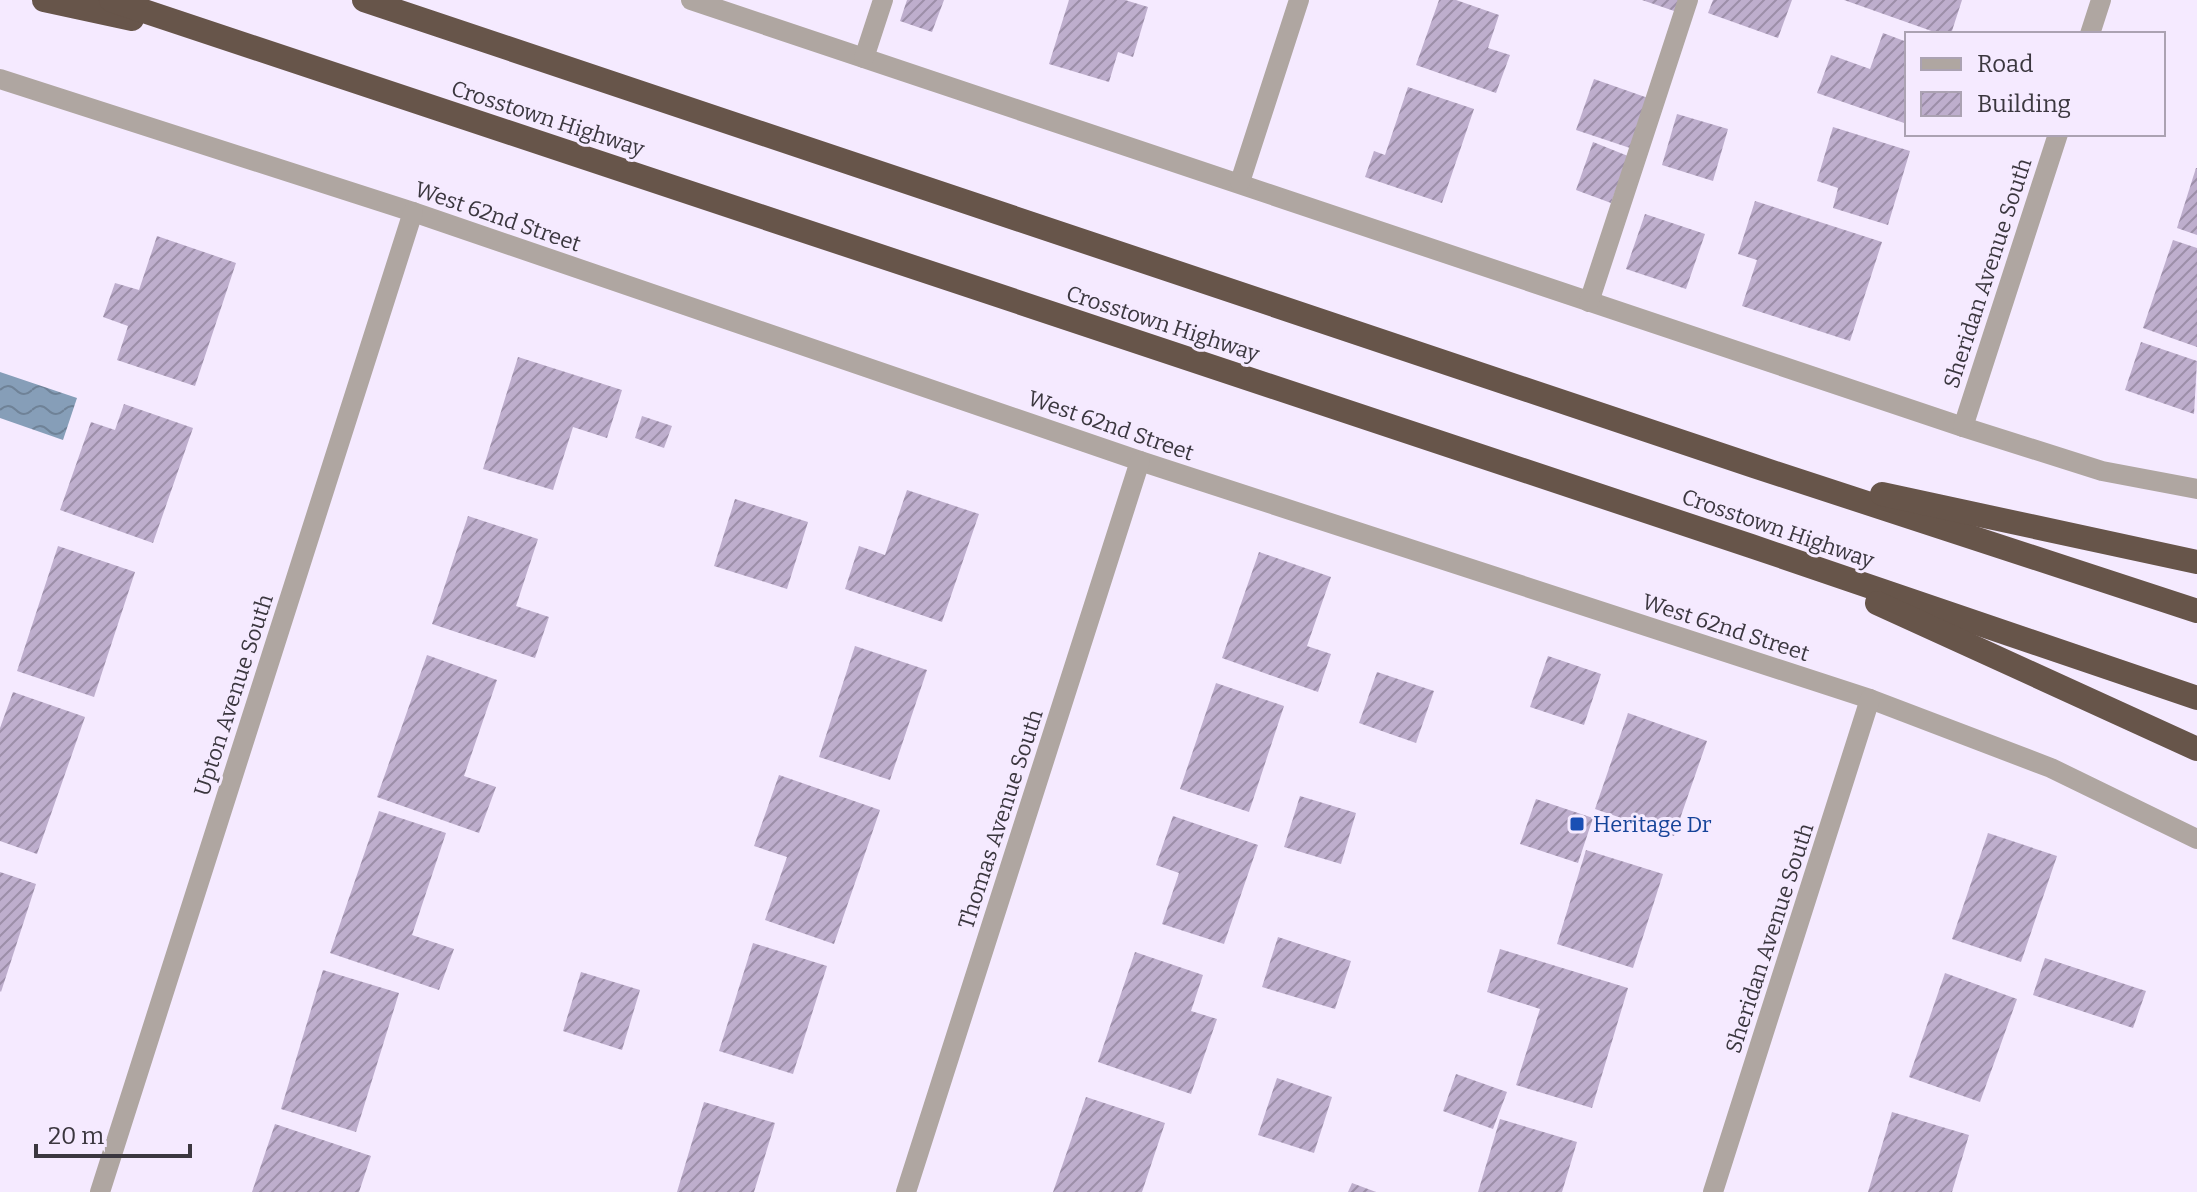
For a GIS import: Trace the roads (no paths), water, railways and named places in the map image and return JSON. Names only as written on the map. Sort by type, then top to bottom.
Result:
[{"type":"highway","points":[[44,0],[238,42]]},
{"type":"highway","name":"Crosstown Highway","points":[[111,0],[1751,546],[2197,698]]},
{"type":"highway","points":[[364,0],[1754,466],[2197,611]]},
{"type":"highway","points":[[1754,466],[2197,562]]},
{"type":"highway","points":[[1751,546],[2197,749]]},
{"type":"street","points":[[691,0],[1963,427],[2102,471],[2197,489]]},
{"type":"street","points":[[864,58],[883,0]]},
{"type":"street","points":[[1240,182],[1299,0]]},
{"type":"street","points":[[1589,302],[1688,0]]},
{"type":"street","points":[[2091,32],[2101,0]]},
{"type":"street","name":"West 62nd Street","points":[[0,79],[413,212],[1140,461],[1870,699],[2051,768],[2197,839]]},
{"type":"street","name":"Sheridan Avenue South","points":[[1963,427],[2057,136]]},
{"type":"street","name":"Upton Avenue South","points":[[100,1192],[413,212]]},
{"type":"street","name":"Thomas Avenue South","points":[[906,1192],[1140,461]]},
{"type":"street","name":"Sheridan Avenue South","points":[[1713,1192],[1870,699]]},
{"type":"water","points":[[0,372],[77,398],[63,440],[0,418]]},
{"type":"place","name":"Heritage Dr","points":[[1577,824]]}]
